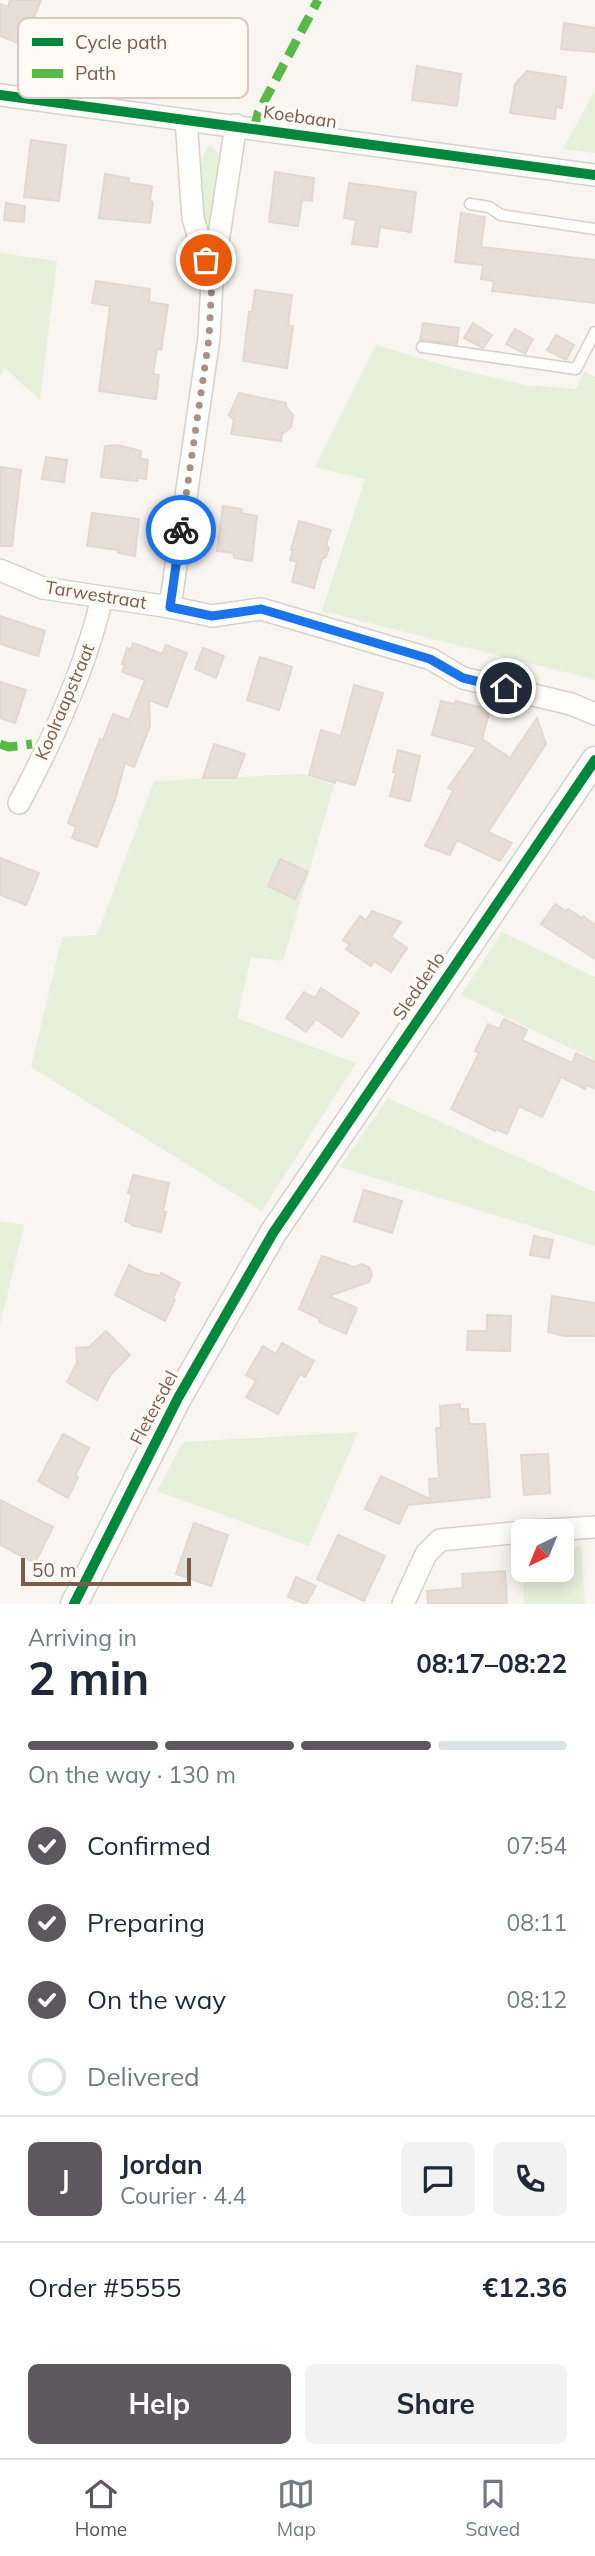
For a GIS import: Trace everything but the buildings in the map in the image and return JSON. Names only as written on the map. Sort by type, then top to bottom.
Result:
[{"type":"street","name":"Koebaan","points":[[0,95],[18,97]]},
{"type":"street","name":"Koebaan","points":[[22,98],[595,175]]},
{"type":"street","points":[[186,120],[193,218],[212,281]]},
{"type":"street","points":[[170,607],[209,338],[212,281],[236,125]]},
{"type":"street","name":"Tarwestraat","points":[[0,570],[43,588],[212,616],[261,609],[430,659],[463,678],[571,704],[595,714]]},
{"type":"street","name":"Koolraapstraat","points":[[19,803],[47,752],[93,637],[102,598]]},
{"type":"street","name":"Sledderlo","points":[[273,1233],[595,760]]},
{"type":"street","name":"Fletersdel","points":[[74,1604],[178,1398],[273,1233]]},
{"type":"street","points":[[574,1528],[595,1527]]},
{"type":"street","points":[[403,1604],[426,1554],[440,1540],[511,1533]]},
{"type":"lane","points":[[470,204],[489,207],[501,215],[595,229]]},
{"type":"lane","points":[[422,347],[576,369],[595,332]]},
{"type":"green space","points":[[595,90],[595,153],[563,149]]},
{"type":"green space","points":[[210,144],[218,154],[221,165],[210,235],[205,232],[198,177]]},
{"type":"green space","points":[[0,253],[57,261],[40,400],[5,368],[0,375]]},
{"type":"green space","points":[[376,345],[460,370],[525,385],[576,389],[584,371],[595,377],[595,680],[322,611],[365,479],[315,467]]},
{"type":"green space","points":[[304,774],[334,785],[283,961],[251,957],[237,1018],[356,1063],[262,1211],[31,1067],[62,937],[97,935],[154,781]]},
{"type":"green space","points":[[502,932],[595,977],[595,1060],[461,995]]},
{"type":"green space","points":[[388,1098],[595,1192],[595,1246],[340,1167]]},
{"type":"green space","points":[[0,1221],[24,1225],[0,1325]]},
{"type":"green space","points":[[358,1432],[309,1546],[157,1491],[183,1442]]},
{"type":"green space","points":[[574,1546],[581,1546],[585,1604],[524,1604],[523,1582],[574,1582]]},
{"type":"marked path","points":[[254,129],[258,113],[318,0]]},
{"type":"marked path","points":[[0,744],[9,747],[32,744]]},
{"type":"cycle path","points":[[0,95],[18,97]]},
{"type":"cycle path","points":[[22,98],[595,175]]},
{"type":"cycle path","points":[[74,1604],[178,1398],[273,1233],[595,760]]},
{"type":"way so far","points":[[181,530],[209,338],[212,281],[206,260]]},
{"type":"route","points":[[181,530],[170,607],[212,616],[261,609],[430,659],[463,678],[506,688]]}]
